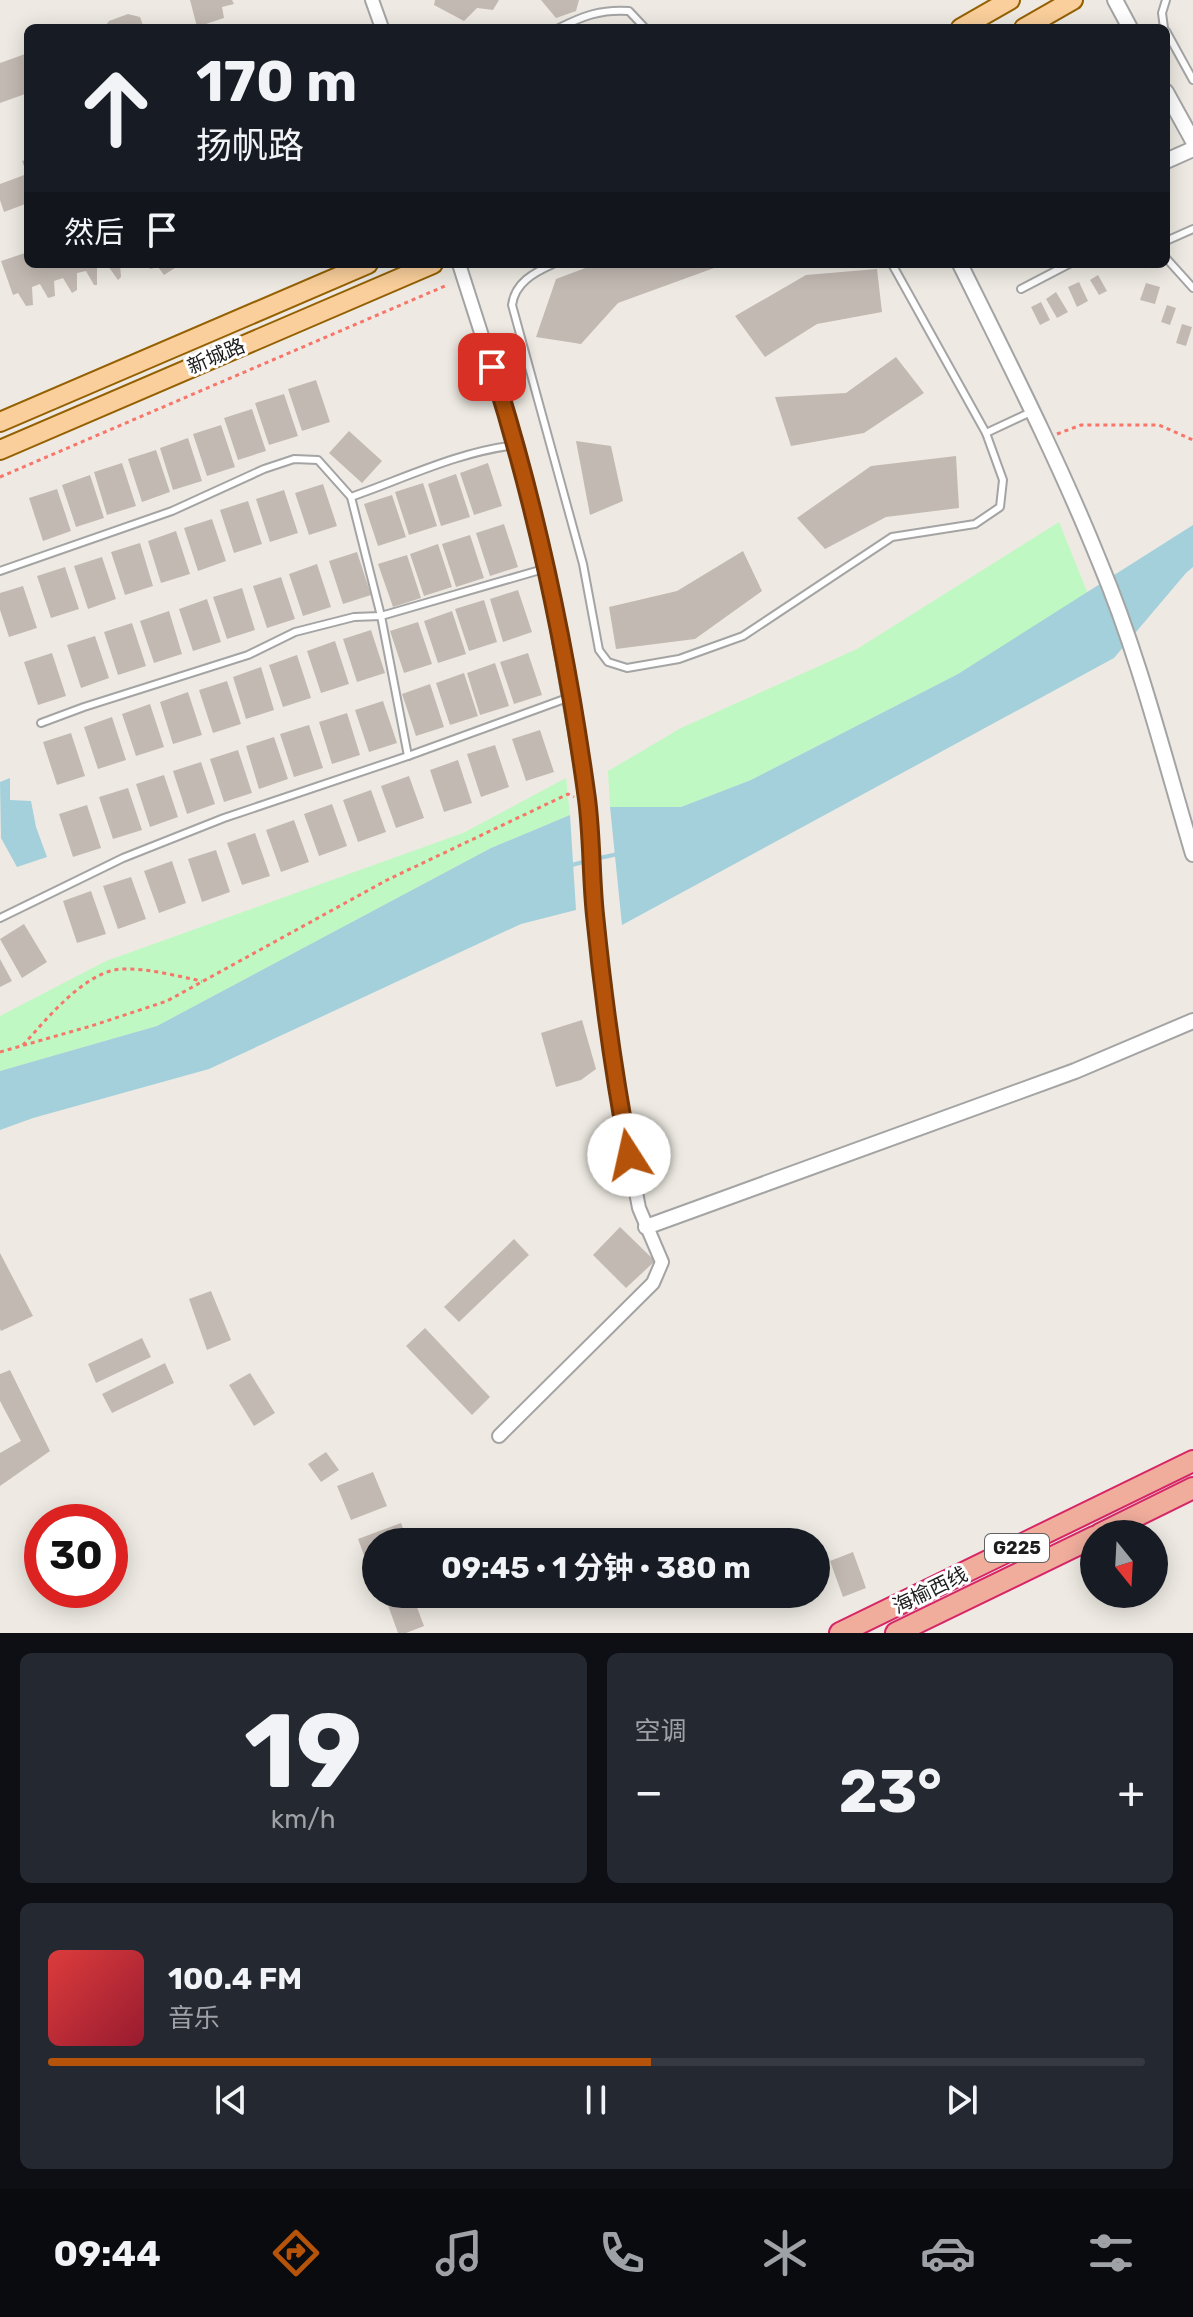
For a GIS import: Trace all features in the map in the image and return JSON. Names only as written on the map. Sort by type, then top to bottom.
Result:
[{"type":"highway","name":"海榆西线","points":[[840,1633],[1193,1461]]},
{"type":"highway","points":[[1128,1520],[1193,1488]]},
{"type":"highway","name":"海榆西线","points":[[896,1633],[1080,1544]]},
{"type":"main road","points":[[968,24],[1010,0]]},
{"type":"main road","points":[[1031,24],[1073,0]]},
{"type":"main road","name":"新城路","points":[[0,422],[359,268]]},
{"type":"main road","name":"新城路","points":[[0,450],[424,268]]},
{"type":"street","points":[[372,0],[381,24]]},
{"type":"street","points":[[1115,0],[1128,24]]},
{"type":"street","points":[[1170,99],[1193,141]]},
{"type":"street","points":[[1170,159],[1193,149]]},
{"type":"street","points":[[460,268],[517,445],[547,568],[587,802],[595,915],[619,1103],[639,1208],[662,1262],[653,1283],[499,1436]]},
{"type":"street","points":[[962,268],[1046,438],[1101,565],[1133,656],[1193,854]]},
{"type":"street","points":[[646,1227],[1075,1071],[1193,1021]]},
{"type":"lane","points":[[1164,24],[1162,13],[1166,0]]},
{"type":"lane","points":[[567,24],[585,15],[607,10],[629,11],[641,24]]},
{"type":"lane","points":[[1170,39],[1193,80]]},
{"type":"lane","points":[[1170,239],[1193,229]]},
{"type":"lane","points":[[1170,262],[1193,288]]},
{"type":"lane","points":[[544,268],[522,283],[514,293],[512,305],[583,564],[599,650],[608,662],[627,668],[679,659],[743,636],[892,537],[975,524],[1000,507],[1003,480],[986,433],[894,268]]},
{"type":"lane","points":[[1021,289],[1061,268]]},
{"type":"lane","points":[[986,433],[1033,411]]},
{"type":"lane","points":[[351,497],[424,469],[503,446],[517,445]]},
{"type":"lane","points":[[0,571],[172,511],[264,469],[294,459],[318,460],[351,497],[381,616],[408,756]]},
{"type":"lane","points":[[41,723],[248,655],[295,632],[354,617],[381,616],[547,568]]},
{"type":"lane","points":[[0,918],[123,858],[224,818],[570,697]]},
{"type":"path","points":[[0,477],[445,286]]},
{"type":"path","points":[[1046,438],[1081,425],[1116,424],[1159,425],[1193,440]]},
{"type":"path","points":[[0,1052],[167,1001],[387,880],[568,794],[587,802]]},
{"type":"path","points":[[23,1046],[85,982],[119,969],[161,972],[202,981]]},
{"type":"green space","points":[[1059,522],[1088,594],[958,674],[751,780],[681,807],[610,807],[608,771],[681,728],[857,649]]},
{"type":"green space","points":[[566,778],[570,815],[491,848],[157,1026],[0,1071],[0,1016],[106,961],[463,833]]},
{"type":"water","points":[[1193,525],[1193,567],[1114,658],[622,925],[610,807],[681,807],[751,780],[958,674]]},
{"type":"water","points":[[10,778],[10,800],[31,801],[47,857],[17,867],[1,838],[0,782]]},
{"type":"water","points":[[570,815],[576,910],[521,924],[209,1069],[0,1130],[0,1071],[157,1026],[491,848]]},
{"type":"building","points":[[190,0],[232,0],[234,4],[222,7],[224,18],[196,24]]},
{"type":"building","points":[[435,0],[499,0],[493,10],[477,8],[464,21],[434,5]]},
{"type":"building","points":[[541,0],[579,0],[576,11],[556,18]]},
{"type":"building","points":[[128,14],[140,17],[143,24],[107,24]]},
{"type":"building","points":[[24,54],[24,94],[0,103],[0,63]]},
{"type":"building","points":[[24,175],[24,204],[4,212],[0,184]]},
{"type":"building","points":[[24,253],[24,268],[97,268],[97,285],[86,271],[77,273],[77,290],[72,293],[63,278],[54,281],[55,296],[48,298],[40,284],[32,287],[33,305],[26,306],[18,293],[13,295],[1,261]]},
{"type":"building","points":[[109,268],[120,268],[118,280]]},
{"type":"building","points":[[159,268],[175,268],[164,275]]},
{"type":"building","points":[[585,268],[714,268],[618,303],[581,344],[536,337],[556,279]]},
{"type":"building","points":[[877,269],[882,312],[817,324],[765,357],[735,316],[806,275]]},
{"type":"building","points":[[1098,275],[1107,291],[1099,295],[1090,280]]},
{"type":"building","points":[[1079,282],[1088,301],[1077,307],[1068,287]]},
{"type":"building","points":[[1146,283],[1160,287],[1155,304],[1140,300]]},
{"type":"building","points":[[1056,292],[1068,312],[1057,318],[1046,299]]},
{"type":"building","points":[[1041,302],[1050,320],[1040,325],[1031,307]]},
{"type":"building","points":[[1167,305],[1176,308],[1170,325],[1161,322]]},
{"type":"building","points":[[1182,324],[1192,327],[1186,346],[1176,343]]},
{"type":"building","points":[[896,357],[924,393],[864,433],[791,446],[775,397],[846,393]]},
{"type":"building","points":[[316,380],[330,422],[302,431],[288,389]]},
{"type":"building","points":[[284,394],[298,436],[269,445],[255,403]]},
{"type":"building","points":[[252,409],[266,451],[238,460],[224,418]]},
{"type":"building","points":[[221,425],[235,467],[207,476],[193,434]]},
{"type":"building","points":[[349,431],[382,461],[362,483],[329,453]]},
{"type":"building","points":[[188,438],[202,481],[173,490],[160,448]]},
{"type":"building","points":[[576,441],[611,446],[623,501],[590,515]]},
{"type":"building","points":[[156,450],[170,492],[142,502],[128,459]]},
{"type":"building","points":[[956,456],[959,508],[886,517],[825,549],[797,518],[871,466]]},
{"type":"building","points":[[122,463],[136,506],[107,515],[94,472]]},
{"type":"building","points":[[488,463],[502,506],[474,515],[460,473]]},
{"type":"building","points":[[456,474],[470,517],[441,526],[428,484]]},
{"type":"building","points":[[90,475],[104,518],[76,527],[62,485]]},
{"type":"building","points":[[423,483],[437,526],[409,535],[395,492]]},
{"type":"building","points":[[323,484],[337,526],[309,535],[295,493]]},
{"type":"building","points":[[57,489],[71,531],[43,541],[29,498]]},
{"type":"building","points":[[284,490],[298,533],[270,542],[256,499]]},
{"type":"building","points":[[392,495],[406,537],[378,546],[364,504]]},
{"type":"building","points":[[248,501],[262,544],[234,553],[220,510]]},
{"type":"building","points":[[212,519],[226,561],[198,571],[184,528]]},
{"type":"building","points":[[504,524],[518,567],[490,576],[476,533]]},
{"type":"building","points":[[176,531],[190,574],[161,583],[148,541]]},
{"type":"building","points":[[470,535],[484,578],[456,587],[442,544]]},
{"type":"building","points":[[140,543],[153,586],[125,595],[111,552]]},
{"type":"building","points":[[438,544],[452,587],[424,596],[410,554]]},
{"type":"building","points":[[743,551],[762,591],[695,639],[616,649],[609,607],[677,591]]},
{"type":"building","points":[[357,552],[371,595],[343,604],[329,561]]},
{"type":"building","points":[[407,555],[421,598],[393,607],[378,564]]},
{"type":"building","points":[[102,557],[116,599],[88,609],[74,566]]},
{"type":"building","points":[[317,564],[331,607],[303,616],[289,574]]},
{"type":"building","points":[[65,567],[79,609],[51,618],[37,576]]},
{"type":"building","points":[[281,577],[295,619],[267,628],[253,586]]},
{"type":"building","points":[[23,586],[37,628],[9,637],[0,610],[0,593]]},
{"type":"building","points":[[242,588],[255,630],[227,639],[213,597]]},
{"type":"building","points":[[518,590],[532,632],[503,642],[490,599]]},
{"type":"building","points":[[207,599],[221,642],[193,651],[179,609]]},
{"type":"building","points":[[484,600],[497,642],[469,651],[455,609]]},
{"type":"building","points":[[169,611],[182,654],[154,663],[140,621]]},
{"type":"building","points":[[452,611],[466,654],[438,663],[424,621]]},
{"type":"building","points":[[418,622],[432,664],[404,673],[390,631]]},
{"type":"building","points":[[132,623],[146,666],[118,675],[104,632]]},
{"type":"building","points":[[371,630],[385,673],[357,682],[343,639]]},
{"type":"building","points":[[95,636],[109,678],[81,688],[67,645]]},
{"type":"building","points":[[335,641],[349,684],[321,693],[307,651]]},
{"type":"building","points":[[52,653],[66,696],[38,705],[24,662]]},
{"type":"building","points":[[528,653],[542,695],[514,704],[500,662]]},
{"type":"building","points":[[297,655],[311,698],[283,707],[269,665]]},
{"type":"building","points":[[495,663],[509,706],[480,715],[467,673]]},
{"type":"building","points":[[261,667],[274,710],[246,719],[233,677]]},
{"type":"building","points":[[464,673],[478,716],[450,725],[436,683]]},
{"type":"building","points":[[227,681],[241,724],[213,733],[199,690]]},
{"type":"building","points":[[430,684],[444,727],[416,736],[402,694]]},
{"type":"building","points":[[188,692],[202,735],[173,744],[160,702]]},
{"type":"building","points":[[383,701],[397,743],[369,752],[355,710]]},
{"type":"building","points":[[150,704],[164,747],[136,756],[122,714]]},
{"type":"building","points":[[347,713],[360,755],[332,764],[319,722]]},
{"type":"building","points":[[112,717],[126,760],[98,769],[84,727]]},
{"type":"building","points":[[309,725],[323,768],[294,777],[280,734]]},
{"type":"building","points":[[540,730],[554,772],[526,781],[512,739]]},
{"type":"building","points":[[71,733],[85,776],[57,785],[43,742]]},
{"type":"building","points":[[274,737],[288,779],[259,789],[246,746]]},
{"type":"building","points":[[495,745],[509,787],[481,797],[467,754]]},
{"type":"building","points":[[238,750],[252,793],[224,802],[210,759]]},
{"type":"building","points":[[458,760],[472,803],[444,812],[430,770]]},
{"type":"building","points":[[201,762],[215,804],[187,814],[173,771]]},
{"type":"building","points":[[164,775],[178,817],[150,827],[136,784]]},
{"type":"building","points":[[409,776],[424,818],[396,828],[381,786]]},
{"type":"building","points":[[128,788],[142,830],[113,839],[99,797]]},
{"type":"building","points":[[371,790],[386,832],[358,842],[343,800]]},
{"type":"building","points":[[332,804],[347,846],[319,856],[304,814]]},
{"type":"building","points":[[87,805],[101,848],[73,857],[59,814]]},
{"type":"building","points":[[294,820],[309,862],[281,872],[266,830]]},
{"type":"building","points":[[255,833],[270,876],[242,885],[227,843]]},
{"type":"building","points":[[216,850],[230,892],[202,902],[188,859]]},
{"type":"building","points":[[172,861],[186,903],[159,913],[144,871]]},
{"type":"building","points":[[131,877],[146,919],[118,929],[103,886]]},
{"type":"building","points":[[91,891],[106,934],[77,943],[63,901]]},
{"type":"building","points":[[24,924],[47,962],[22,978],[0,939]]},
{"type":"building","points":[[0,959],[12,981],[0,987]]},
{"type":"building","points":[[582,1020],[596,1069],[581,1080],[556,1087],[541,1033]]},
{"type":"building","points":[[620,1227],[655,1261],[626,1288],[593,1255]]},
{"type":"building","points":[[514,1239],[529,1255],[459,1322],[444,1307]]},
{"type":"building","points":[[0,1253],[33,1316],[1,1331],[0,1329]]},
{"type":"building","points":[[211,1291],[231,1340],[207,1350],[189,1299]]},
{"type":"building","points":[[425,1328],[490,1397],[472,1415],[406,1346]]},
{"type":"building","points":[[142,1338],[151,1357],[96,1383],[88,1364]]},
{"type":"building","points":[[165,1363],[174,1383],[112,1413],[102,1394]]},
{"type":"building","points":[[10,1370],[50,1451],[0,1486],[0,1453],[21,1441],[0,1401],[0,1374]]},
{"type":"building","points":[[250,1373],[275,1413],[254,1426],[229,1385]]},
{"type":"building","points":[[326,1452],[339,1470],[321,1482],[308,1464]]},
{"type":"building","points":[[373,1472],[387,1506],[351,1520],[337,1486]]},
{"type":"building","points":[[853,1552],[866,1588],[843,1597],[830,1561]]},
{"type":"building","points":[[389,1608],[417,1608],[424,1626],[398,1633]]},
{"type":"waterway","points":[[595,859],[618,854]]},
{"type":"waterway","points":[[568,866],[587,861]]},
{"type":"route","points":[[492,367],[517,445],[544,553],[562,645],[587,802],[595,915],[619,1103],[629,1155]]}]
